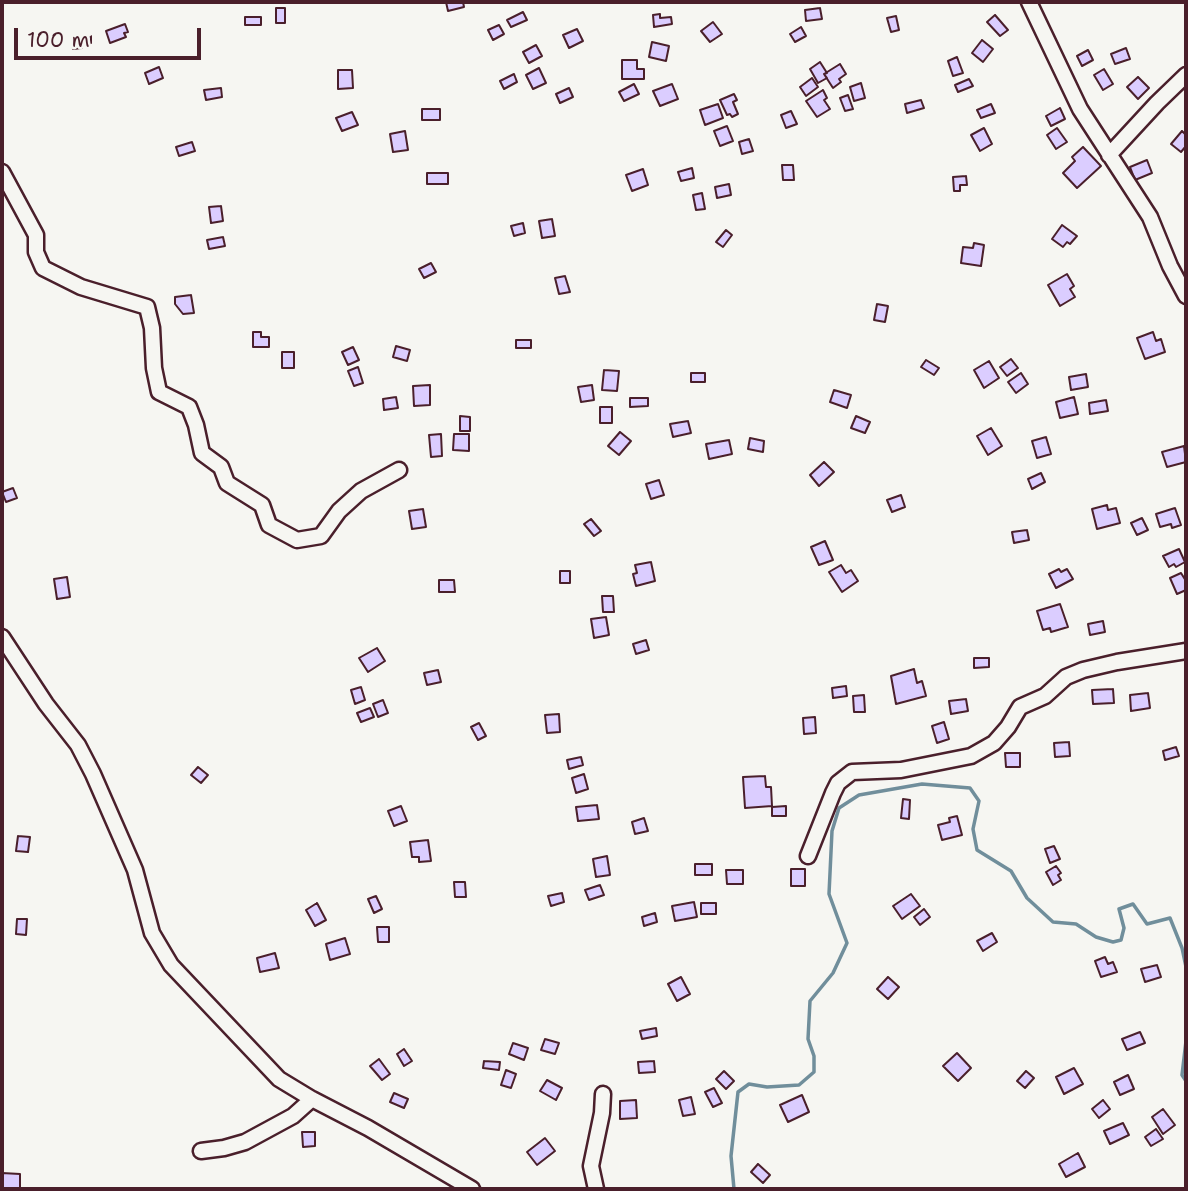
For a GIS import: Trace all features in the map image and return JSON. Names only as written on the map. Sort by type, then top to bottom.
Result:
[{"type":"street","points":[[1029,2],[1080,109],[1150,217],[1170,266],[1186,296]]},
{"type":"street","points":[[1109,155],[1186,75]]},
{"type":"street","points":[[2,172],[36,235],[36,252],[43,268],[81,287],[147,307],[152,328],[153,368],[159,393],[189,407],[202,453],[220,467],[227,483],[262,505],[270,525],[297,540],[321,536],[339,511],[361,491],[399,470]]},
{"type":"street","points":[[2,637],[46,704],[78,745],[132,861],[152,933],[178,973],[272,1073],[312,1100],[368,1128],[472,1189]]},
{"type":"street","points":[[808,856],[838,783],[852,772],[901,769],[971,756],[994,743],[1020,707],[1045,696],[1066,677],[1117,662],[1186,651]]},
{"type":"street","points":[[596,1189],[592,1166],[603,1094]]},
{"type":"street","points":[[201,1151],[245,1142],[293,1116],[312,1100]]},
{"type":"building","points":[[446,2],[463,2],[464,7],[448,11]]},
{"type":"building","points":[[276,8],[285,8],[285,23],[276,23]]},
{"type":"building","points":[[820,8],[822,19],[806,21],[805,10]]},
{"type":"building","points":[[523,12],[527,20],[511,27],[507,20]]},
{"type":"building","points":[[660,14],[660,18],[671,17],[672,24],[654,27],[653,15]]},
{"type":"building","points":[[995,15],[1008,30],[1000,36],[987,22]]},
{"type":"building","points":[[896,16],[899,30],[891,32],[887,18]]},
{"type":"building","points":[[245,17],[261,17],[261,25],[245,25]]},
{"type":"building","points":[[713,22],[722,34],[710,42],[701,31]]},
{"type":"building","points":[[125,24],[128,32],[124,33],[126,37],[110,43],[106,31]]},
{"type":"building","points":[[499,25],[504,34],[493,40],[488,30]]},
{"type":"building","points":[[801,27],[806,36],[795,42],[790,34]]},
{"type":"building","points":[[577,29],[583,41],[569,48],[563,35]]},
{"type":"building","points":[[91,36],[91,43],[81,44],[82,48],[73,49],[72,38]]},
{"type":"building","points":[[982,40],[993,49],[983,62],[972,53]]},
{"type":"building","points":[[652,42],[669,46],[666,61],[649,57]]},
{"type":"building","points":[[536,45],[542,56],[529,63],[523,52]]},
{"type":"building","points":[[1126,48],[1130,59],[1115,64],[1111,54]]},
{"type":"building","points":[[1088,50],[1093,60],[1082,66],[1077,56]]},
{"type":"building","points":[[957,57],[963,73],[953,76],[948,61]]},
{"type":"building","points":[[622,60],[637,60],[637,69],[644,69],[644,79],[622,79]]},
{"type":"building","points":[[820,62],[827,78],[818,83],[810,69]]},
{"type":"building","points":[[840,64],[846,74],[833,88],[824,74]]},
{"type":"building","points":[[159,67],[163,78],[149,84],[145,73]]},
{"type":"building","points":[[539,68],[546,83],[533,89],[526,75]]},
{"type":"building","points":[[1104,69],[1113,84],[1103,90],[1094,75]]},
{"type":"building","points":[[338,70],[352,70],[353,88],[338,89]]},
{"type":"building","points":[[514,74],[517,82],[504,89],[500,81]]},
{"type":"building","points":[[1138,77],[1149,88],[1138,99],[1127,87]]},
{"type":"building","points":[[812,78],[818,87],[806,96],[800,87]]},
{"type":"building","points":[[969,79],[973,86],[958,92],[955,85]]},
{"type":"building","points":[[861,83],[865,98],[854,101],[850,87]]},
{"type":"building","points":[[634,84],[639,94],[624,101],[619,92]]},
{"type":"building","points":[[672,84],[678,99],[660,106],[653,91]]},
{"type":"building","points":[[221,88],[222,97],[206,100],[204,90]]},
{"type":"building","points":[[569,88],[573,97],[560,103],[556,94]]},
{"type":"building","points":[[823,90],[827,98],[824,100],[830,109],[817,117],[806,101]]},
{"type":"building","points":[[734,94],[737,100],[733,102],[738,114],[732,117],[727,115],[720,100]]},
{"type":"building","points":[[848,95],[853,109],[845,111],[840,98]]},
{"type":"building","points":[[921,100],[924,108],[907,113],[905,104]]},
{"type":"building","points":[[718,104],[723,118],[705,125],[700,110]]},
{"type":"building","points":[[991,104],[995,113],[981,118],[977,110]]},
{"type":"building","points":[[1060,108],[1065,119],[1051,126],[1046,116]]},
{"type":"building","points":[[422,109],[440,109],[440,120],[422,120]]},
{"type":"building","points":[[791,111],[797,124],[786,128],[781,115]]},
{"type":"building","points":[[352,112],[358,125],[342,131],[336,118]]},
{"type":"building","points":[[727,126],[733,141],[720,146],[714,131]]},
{"type":"building","points":[[984,128],[992,144],[980,151],[971,135]]},
{"type":"building","points":[[1057,128],[1067,142],[1056,149],[1047,135]]},
{"type":"building","points":[[405,131],[408,150],[393,152],[390,134]]},
{"type":"building","points":[[1182,131],[1186,135],[1186,146],[1181,152],[1171,144]]},
{"type":"building","points":[[749,139],[753,151],[742,154],[739,142]]},
{"type":"building","points":[[192,142],[195,151],[179,156],[176,147]]},
{"type":"building","points":[[1083,147],[1101,166],[1077,188],[1063,173],[1075,161],[1072,157]]},
{"type":"building","points":[[1147,160],[1152,173],[1135,180],[1130,167]]},
{"type":"building","points":[[782,165],[793,165],[794,180],[783,180]]},
{"type":"building","points":[[692,168],[694,178],[681,181],[678,172]]},
{"type":"building","points":[[643,169],[648,185],[632,191],[626,175]]},
{"type":"building","points":[[427,173],[448,173],[448,184],[427,184]]},
{"type":"building","points":[[966,176],[967,185],[960,185],[960,191],[954,191],[953,177]]},
{"type":"building","points":[[729,184],[731,195],[717,198],[715,187]]},
{"type":"building","points":[[702,193],[705,209],[696,210],[693,195]]},
{"type":"building","points":[[221,206],[223,221],[211,223],[209,207]]},
{"type":"building","points":[[552,219],[555,236],[542,238],[539,221]]},
{"type":"building","points":[[523,223],[525,233],[514,236],[511,226]]},
{"type":"building","points":[[1062,225],[1077,236],[1063,247],[1052,239]]},
{"type":"building","points":[[726,230],[732,235],[723,247],[716,242]]},
{"type":"building","points":[[223,237],[225,246],[209,249],[207,240]]},
{"type":"building","points":[[974,243],[984,245],[981,266],[961,263],[963,247],[973,248]]},
{"type":"building","points":[[431,263],[436,272],[424,278],[419,269]]},
{"type":"building","points":[[1067,274],[1074,286],[1070,289],[1075,297],[1060,306],[1048,285]]},
{"type":"building","points":[[565,276],[570,292],[559,294],[555,278]]},
{"type":"building","points":[[191,295],[194,313],[183,314],[175,304],[175,297]]},
{"type":"building","points":[[877,304],[888,306],[885,322],[874,320]]},
{"type":"building","points":[[253,332],[261,332],[261,337],[269,337],[269,347],[253,347]]},
{"type":"building","points":[[1153,332],[1156,341],[1161,339],[1165,352],[1145,359],[1137,338]]},
{"type":"building","points":[[516,340],[531,340],[531,348],[516,348]]},
{"type":"building","points":[[396,346],[410,350],[407,361],[393,357]]},
{"type":"building","points":[[353,347],[359,360],[348,365],[342,352]]},
{"type":"building","points":[[282,352],[294,352],[294,368],[282,368]]},
{"type":"building","points":[[1011,359],[1018,368],[1007,376],[1000,367]]},
{"type":"building","points":[[926,360],[939,368],[934,375],[921,367]]},
{"type":"building","points":[[989,361],[999,378],[984,388],[974,370]]},
{"type":"building","points":[[358,367],[363,383],[354,386],[348,371]]},
{"type":"building","points":[[604,370],[619,371],[617,391],[602,390]]},
{"type":"building","points":[[691,373],[705,373],[705,382],[691,382]]},
{"type":"building","points":[[1021,373],[1028,384],[1016,393],[1008,382]]},
{"type":"building","points":[[1086,374],[1088,387],[1071,390],[1069,377]]},
{"type":"building","points":[[430,385],[430,405],[414,406],[413,386]]},
{"type":"building","points":[[592,385],[594,400],[581,402],[578,387]]},
{"type":"building","points":[[834,390],[851,395],[847,408],[830,402]]},
{"type":"building","points":[[396,397],[398,408],[384,410],[383,399]]},
{"type":"building","points":[[1074,397],[1078,414],[1060,418],[1056,402]]},
{"type":"building","points":[[630,398],[648,398],[648,406],[630,407]]},
{"type":"building","points":[[1106,400],[1108,411],[1090,414],[1089,403]]},
{"type":"building","points":[[600,407],[612,407],[612,423],[600,423]]},
{"type":"building","points":[[460,416],[470,417],[470,431],[460,431]]},
{"type":"building","points":[[856,416],[870,422],[865,433],[851,428]]},
{"type":"building","points":[[688,421],[691,433],[673,437],[670,424]]},
{"type":"building","points":[[991,428],[1002,446],[988,455],[977,436]]},
{"type":"building","points":[[620,432],[631,441],[619,455],[608,446]]},
{"type":"building","points":[[441,434],[442,456],[431,457],[429,435]]},
{"type":"building","points":[[454,434],[469,434],[469,451],[453,450]]},
{"type":"building","points":[[1046,437],[1051,454],[1037,458],[1032,441]]},
{"type":"building","points":[[750,438],[764,441],[763,452],[748,449]]},
{"type":"building","points":[[729,440],[732,454],[709,459],[706,444]]},
{"type":"building","points":[[1184,446],[1186,462],[1167,467],[1162,452]]},
{"type":"building","points":[[824,462],[834,472],[819,486],[810,475]]},
{"type":"building","points":[[1041,473],[1045,482],[1032,489],[1028,479]]},
{"type":"building","points":[[659,480],[664,495],[651,499],[646,484]]},
{"type":"building","points":[[13,488],[17,498],[6,502],[2,492]]},
{"type":"building","points":[[901,495],[905,507],[892,512],[887,500]]},
{"type":"building","points":[[1107,505],[1108,510],[1116,508],[1120,523],[1097,529],[1092,509]]},
{"type":"building","points":[[1175,508],[1181,525],[1172,528],[1171,524],[1160,527],[1156,514]]},
{"type":"building","points":[[423,509],[426,527],[412,529],[409,511]]},
{"type":"building","points":[[1142,518],[1148,530],[1137,535],[1131,523]]},
{"type":"building","points":[[591,519],[601,531],[594,536],[584,524]]},
{"type":"building","points":[[1027,530],[1029,540],[1014,543],[1012,532]]},
{"type":"building","points":[[825,541],[833,560],[819,565],[811,547]]},
{"type":"building","points":[[1179,549],[1185,562],[1169,567],[1163,556]]},
{"type":"building","points":[[651,562],[655,581],[636,586],[633,574],[637,573],[635,565]]},
{"type":"building","points":[[841,565],[846,573],[851,570],[858,581],[842,592],[829,572]]},
{"type":"building","points":[[1059,569],[1061,572],[1067,569],[1073,579],[1056,588],[1049,574]]},
{"type":"building","points":[[560,571],[570,571],[570,583],[560,583]]},
{"type":"building","points":[[1181,573],[1186,581],[1186,590],[1177,594],[1170,578]]},
{"type":"building","points":[[67,577],[70,597],[57,599],[54,579]]},
{"type":"building","points":[[439,580],[454,580],[455,592],[439,592]]},
{"type":"building","points":[[602,596],[613,596],[614,612],[603,612]]},
{"type":"building","points":[[1060,604],[1068,627],[1051,632],[1050,628],[1043,630],[1037,611]]},
{"type":"building","points":[[606,617],[609,635],[594,638],[591,619]]},
{"type":"building","points":[[1103,621],[1105,632],[1090,635],[1088,624]]},
{"type":"building","points":[[646,640],[649,650],[636,654],[633,644]]},
{"type":"building","points":[[377,648],[385,661],[368,672],[359,658]]},
{"type":"building","points":[[974,658],[989,658],[989,667],[974,668]]},
{"type":"building","points":[[914,669],[917,683],[922,681],[926,696],[896,704],[891,676]]},
{"type":"building","points":[[438,670],[441,682],[427,685],[424,673]]},
{"type":"building","points":[[846,686],[847,696],[833,698],[832,688]]},
{"type":"building","points":[[361,687],[365,700],[355,704],[351,690]]},
{"type":"building","points":[[1113,689],[1114,703],[1093,704],[1092,690]]},
{"type":"building","points":[[1148,693],[1150,708],[1131,711],[1130,695]]},
{"type":"building","points":[[864,695],[865,712],[854,712],[853,696]]},
{"type":"building","points":[[966,699],[968,711],[951,714],[949,701]]},
{"type":"building","points":[[383,700],[388,713],[378,717],[373,704]]},
{"type":"building","points":[[370,708],[374,717],[361,722],[357,713]]},
{"type":"building","points":[[559,714],[560,732],[547,733],[545,715]]},
{"type":"building","points":[[815,717],[816,733],[804,734],[803,718]]},
{"type":"building","points":[[944,722],[949,739],[937,743],[932,726]]},
{"type":"building","points":[[479,723],[486,736],[478,740],[471,727]]},
{"type":"building","points":[[1069,742],[1070,756],[1055,757],[1054,743]]},
{"type":"building","points":[[1176,747],[1179,756],[1165,760],[1163,751]]},
{"type":"building","points":[[1005,753],[1020,753],[1020,767],[1006,767]]},
{"type":"building","points":[[581,757],[583,765],[569,769],[567,760]]},
{"type":"building","points":[[198,767],[208,775],[201,783],[191,775]]},
{"type":"building","points":[[584,774],[588,789],[576,793],[572,778]]},
{"type":"building","points":[[765,776],[766,787],[771,787],[772,806],[745,808],[743,777]]},
{"type":"building","points":[[903,799],[910,800],[909,819],[901,818]]},
{"type":"building","points":[[597,805],[599,819],[578,821],[576,807]]},
{"type":"building","points":[[401,806],[407,821],[394,826],[388,811]]},
{"type":"building","points":[[786,806],[786,816],[772,816],[772,807]]},
{"type":"building","points":[[957,816],[962,835],[942,840],[938,825],[950,822],[949,818]]},
{"type":"building","points":[[644,818],[648,831],[635,834],[632,822]]},
{"type":"building","points":[[18,836],[30,837],[28,852],[16,851]]},
{"type":"building","points":[[428,840],[431,861],[419,862],[419,857],[412,857],[410,842]]},
{"type":"building","points":[[1054,846],[1060,859],[1050,863],[1045,849]]},
{"type":"building","points":[[607,856],[610,875],[596,877],[593,859]]},
{"type":"building","points":[[695,864],[712,864],[712,875],[695,875]]},
{"type":"building","points":[[1056,866],[1061,873],[1058,875],[1061,880],[1053,885],[1046,872]]},
{"type":"building","points":[[791,869],[805,869],[805,886],[791,886]]},
{"type":"building","points":[[726,870],[743,870],[743,884],[727,884]]},
{"type":"building","points":[[454,882],[465,882],[466,897],[455,897]]},
{"type":"building","points":[[600,885],[604,895],[589,900],[585,890]]},
{"type":"building","points":[[562,893],[564,902],[551,906],[548,896]]},
{"type":"building","points":[[911,894],[920,906],[902,919],[893,906]]},
{"type":"building","points":[[376,896],[382,909],[374,913],[368,899]]},
{"type":"building","points":[[694,902],[697,917],[675,921],[672,906]]},
{"type":"building","points":[[317,903],[326,920],[315,926],[306,910]]},
{"type":"building","points":[[701,903],[716,903],[716,914],[701,914]]},
{"type":"building","points":[[924,909],[930,917],[920,925],[914,917]]},
{"type":"building","points":[[655,913],[657,922],[644,926],[642,917]]},
{"type":"building","points":[[17,919],[27,919],[26,935],[16,934]]},
{"type":"building","points":[[377,927],[389,927],[389,942],[378,942]]},
{"type":"building","points":[[992,933],[997,942],[983,951],[977,941]]},
{"type":"building","points":[[345,938],[350,954],[330,960],[326,944]]},
{"type":"building","points":[[275,953],[279,968],[260,972],[257,958]]},
{"type":"building","points":[[1105,957],[1108,964],[1113,962],[1117,972],[1101,977],[1095,961]]},
{"type":"building","points":[[1157,965],[1161,977],[1145,982],[1141,969]]},
{"type":"building","points":[[681,977],[690,994],[677,1001],[668,984]]},
{"type":"building","points":[[888,977],[899,987],[888,999],[877,989]]},
{"type":"building","points":[[656,1028],[657,1036],[642,1039],[640,1031]]},
{"type":"building","points":[[1140,1032],[1145,1043],[1127,1050],[1122,1039]]},
{"type":"building","points":[[545,1039],[559,1043],[555,1054],[541,1050]]},
{"type":"building","points":[[513,1043],[528,1048],[524,1060],[509,1054]]},
{"type":"building","points":[[404,1049],[412,1061],[404,1066],[397,1054]]},
{"type":"building","points":[[957,1053],[971,1068],[958,1081],[943,1066]]},
{"type":"building","points":[[379,1059],[390,1074],[382,1080],[370,1066]]},
{"type":"building","points":[[484,1061],[500,1062],[499,1070],[483,1068]]},
{"type":"building","points":[[654,1061],[655,1072],[639,1073],[638,1062]]},
{"type":"building","points":[[1074,1068],[1083,1084],[1064,1094],[1056,1077]]},
{"type":"building","points":[[506,1070],[516,1074],[511,1088],[501,1085]]},
{"type":"building","points":[[724,1071],[734,1081],[726,1089],[716,1079]]},
{"type":"building","points":[[1026,1071],[1034,1078],[1025,1088],[1017,1081]]},
{"type":"building","points":[[1128,1075],[1134,1089],[1120,1095],[1114,1082]]},
{"type":"building","points":[[547,1080],[562,1088],[556,1100],[540,1091]]},
{"type":"building","points":[[714,1088],[722,1103],[713,1107],[705,1092]]},
{"type":"building","points":[[394,1093],[408,1099],[404,1108],[390,1102]]},
{"type":"building","points":[[802,1095],[809,1112],[788,1122],[780,1105]]},
{"type":"building","points":[[691,1097],[695,1114],[683,1116],[679,1100]]},
{"type":"building","points":[[636,1100],[637,1118],[620,1119],[620,1101]]},
{"type":"building","points":[[1103,1100],[1110,1109],[1099,1118],[1092,1109]]},
{"type":"building","points":[[1163,1109],[1175,1125],[1163,1134],[1152,1117]]},
{"type":"building","points":[[1123,1123],[1129,1135],[1110,1144],[1104,1131]]},
{"type":"building","points":[[1156,1129],[1163,1139],[1151,1146],[1145,1137]]},
{"type":"building","points":[[302,1132],[315,1132],[315,1146],[303,1147]]},
{"type":"building","points":[[545,1138],[555,1151],[537,1165],[527,1152]]},
{"type":"building","points":[[1078,1153],[1085,1167],[1066,1177],[1059,1164]]},
{"type":"building","points":[[758,1164],[770,1175],[763,1183],[751,1172]]},
{"type":"building","points":[[2,1173],[20,1174],[20,1188],[2,1188]]},
{"type":"waterway","points":[[734,1189],[731,1156],[738,1092],[749,1084],[767,1087],[799,1085],[814,1072],[814,1056],[808,1039],[810,1001],[833,973],[847,943],[829,894],[832,831],[839,808],[859,795],[922,784],[970,788],[979,801],[973,829],[977,850],[1011,871],[1027,898],[1053,922],[1076,924],[1096,937],[1113,942],[1121,940],[1124,928],[1119,909],[1133,904],[1147,924],[1170,918],[1186,967]]},
{"type":"waterway","points":[[1186,1041],[1182,1075],[1186,1081]]}]
